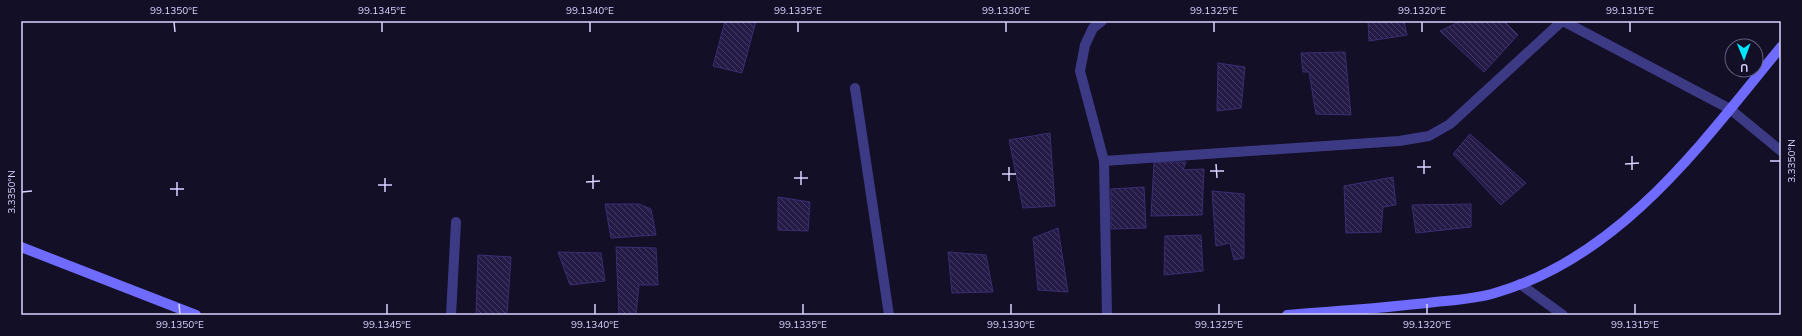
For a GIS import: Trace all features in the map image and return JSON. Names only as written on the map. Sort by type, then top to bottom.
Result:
[{"type":"main road","points":[[1287,315],[1410,306],[1473,298],[1495,293],[1548,272],[1602,240],[1620,226],[1676,170],[1730,109],[1781,47]]},
{"type":"main road","points":[[21,247],[196,315]]},
{"type":"street","points":[[1102,21],[1093,28],[1085,45],[1080,71],[1104,161],[1107,315]]},
{"type":"street","points":[[1104,161],[1398,141],[1429,136],[1450,124],[1562,21],[1730,109],[1781,151]]},
{"type":"street","points":[[855,88],[889,315]]},
{"type":"street","points":[[451,315],[456,222]]},
{"type":"street","points":[[1520,284],[1561,315]]},
{"type":"building","points":[[725,21],[756,21],[742,73],[713,66]]},
{"type":"building","points":[[1368,21],[1404,21],[1407,35],[1369,41]]},
{"type":"building","points":[[1461,21],[1504,21],[1518,35],[1484,72],[1440,31]]},
{"type":"building","points":[[1345,52],[1351,115],[1316,114],[1309,72],[1303,72],[1301,53]]},
{"type":"building","points":[[1218,63],[1245,67],[1241,108],[1217,111]]},
{"type":"building","points":[[1050,133],[1055,206],[1023,208],[1009,140]]},
{"type":"building","points":[[1470,134],[1526,183],[1501,205],[1453,154]]},
{"type":"building","points":[[1154,162],[1186,162],[1183,170],[1204,169],[1202,215],[1151,216]]},
{"type":"building","points":[[1393,177],[1396,205],[1383,207],[1381,232],[1346,233],[1344,186]]},
{"type":"building","points":[[1144,187],[1146,228],[1111,229],[1111,189]]},
{"type":"building","points":[[1212,191],[1244,194],[1244,258],[1234,260],[1230,243],[1216,246]]},
{"type":"building","points":[[778,197],[810,202],[808,231],[778,230]]},
{"type":"building","points":[[605,204],[639,204],[651,209],[656,235],[611,238]]},
{"type":"building","points":[[1471,204],[1471,227],[1416,233],[1412,205]]},
{"type":"building","points":[[1058,228],[1068,292],[1038,290],[1033,238]]},
{"type":"building","points":[[1201,235],[1203,271],[1164,275],[1165,236]]},
{"type":"building","points":[[616,247],[656,248],[658,285],[639,285],[636,315],[619,315]]},
{"type":"building","points":[[558,252],[601,253],[605,281],[570,285]]},
{"type":"building","points":[[948,252],[986,255],[993,292],[952,293]]},
{"type":"building","points":[[478,255],[511,257],[507,315],[476,315]]}]
